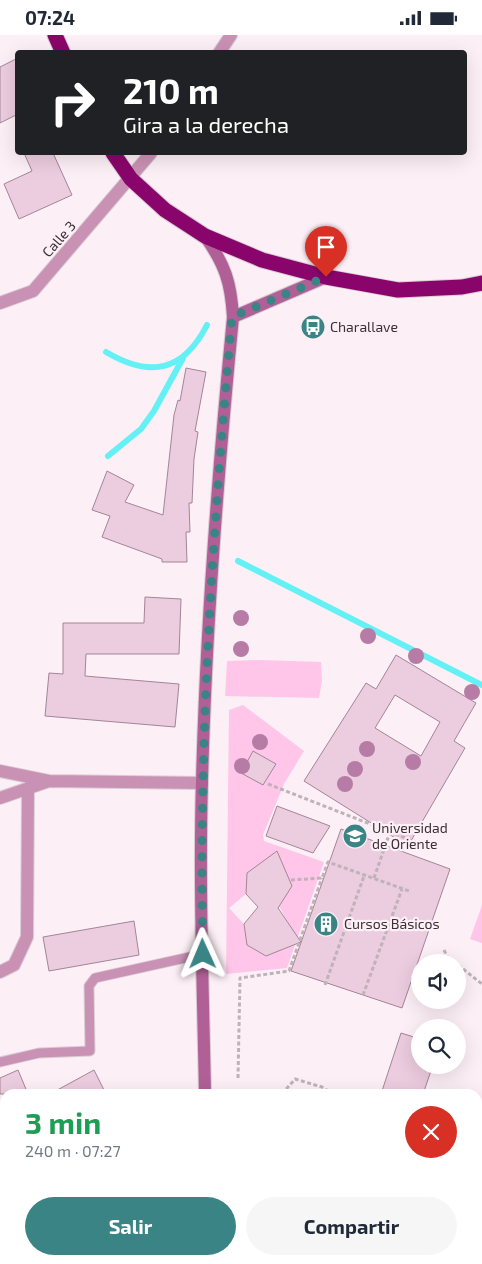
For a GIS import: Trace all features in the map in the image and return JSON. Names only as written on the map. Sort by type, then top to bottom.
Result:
[{"type":"highway","points":[[55,35],[62,50]]},
{"type":"highway","points":[[114,155],[131,179],[165,210],[205,236],[262,260],[326,277],[398,290],[462,287],[482,283]]},
{"type":"street","points":[[221,50],[231,35]]},
{"type":"street","name":"Calle 3","points":[[0,303],[33,291],[131,179],[149,155]]},
{"type":"street","points":[[205,236],[221,260],[231,287],[232,317],[212,545],[202,783],[205,1089]]},
{"type":"street","points":[[232,317],[326,277]]},
{"type":"street","points":[[0,771],[49,781],[202,783]]},
{"type":"street","points":[[0,798],[49,781]]},
{"type":"street","points":[[0,972],[14,965],[27,937],[28,788]]},
{"type":"lane","points":[[0,1062],[39,1053],[90,1051],[89,986],[95,978],[203,954]]},
{"type":"path","points":[[268,784],[416,842]]},
{"type":"path","points":[[374,879],[390,832]]},
{"type":"path","points":[[238,1078],[240,977],[288,971],[328,862],[409,891]]},
{"type":"path","points":[[325,985],[364,875]]},
{"type":"path","points":[[291,880],[322,878]]},
{"type":"path","points":[[363,995],[402,889]]},
{"type":"path","points":[[444,950],[446,954]]},
{"type":"path","points":[[466,971],[482,984]]},
{"type":"path","points":[[286,1089],[295,1079],[325,1089]]},
{"type":"shaded area","points":[[227,661],[321,662],[322,680],[319,698],[225,696]]},
{"type":"shaded area","points":[[243,705],[304,751],[284,784],[263,835],[264,841],[324,862],[287,968],[226,974],[229,710]],"holes":[[[264,861],[284,867],[292,886],[279,906],[291,928],[266,956],[247,945],[244,924],[229,908],[246,894],[247,873]]]},
{"type":"shaded area","points":[[482,905],[482,943],[470,939]]},
{"type":"building","points":[[15,60],[15,116],[0,123],[0,67]]},
{"type":"building","points":[[25,155],[54,155],[72,195],[19,219],[4,184],[32,171]]},
{"type":"building","points":[[186,368],[206,372],[195,431],[198,432],[194,459],[192,503],[189,503],[190,532],[186,532],[187,562],[162,562],[162,559],[102,537],[110,516],[92,510],[107,471],[134,485],[125,502],[163,515],[174,415],[178,400],[180,401]]},
{"type":"building","points":[[145,597],[181,599],[179,654],[86,654],[85,676],[179,684],[175,727],[45,716],[49,673],[63,674],[63,623],[144,623]]},
{"type":"building","points":[[396,655],[476,703],[454,741],[465,748],[408,846],[304,781],[366,683],[376,689]],"holes":[[[395,695],[440,722],[421,756],[375,728]]]},
{"type":"building","points":[[253,751],[276,764],[263,785],[241,773]]},
{"type":"building","points":[[277,806],[330,826],[313,853],[266,836]]},
{"type":"building","points":[[341,829],[450,869],[421,954],[411,954],[411,982],[402,1008],[291,971]]},
{"type":"building","points":[[277,851],[292,886],[278,908],[301,942],[266,956],[247,945],[244,924],[258,907],[246,894],[247,873]]},
{"type":"building","points":[[134,921],[139,955],[49,971],[43,937]]},
{"type":"building","points":[[401,1033],[411,1036],[411,1074],[430,1074],[425,1089],[383,1089]]},
{"type":"building","points":[[18,1070],[26,1089],[0,1089],[0,1078]]},
{"type":"building","points":[[94,1070],[104,1089],[59,1089]]},
{"type":"waterway","points":[[106,352],[137,365],[164,366],[176,361],[187,353],[198,341],[207,325]]},
{"type":"waterway","points":[[108,456],[141,429],[154,411],[183,358]]},
{"type":"waterway","points":[[238,561],[482,685]]},
{"type":"place","name":"Charallave","points":[[313,327]]},
{"type":"place","name":"Universidad de Oriente","points":[[355,836]]},
{"type":"place","name":"Cursos Básicos","points":[[326,924]]},
{"type":"route","points":[[203,954],[201,866],[206,662],[212,545],[232,317],[326,277]]}]
